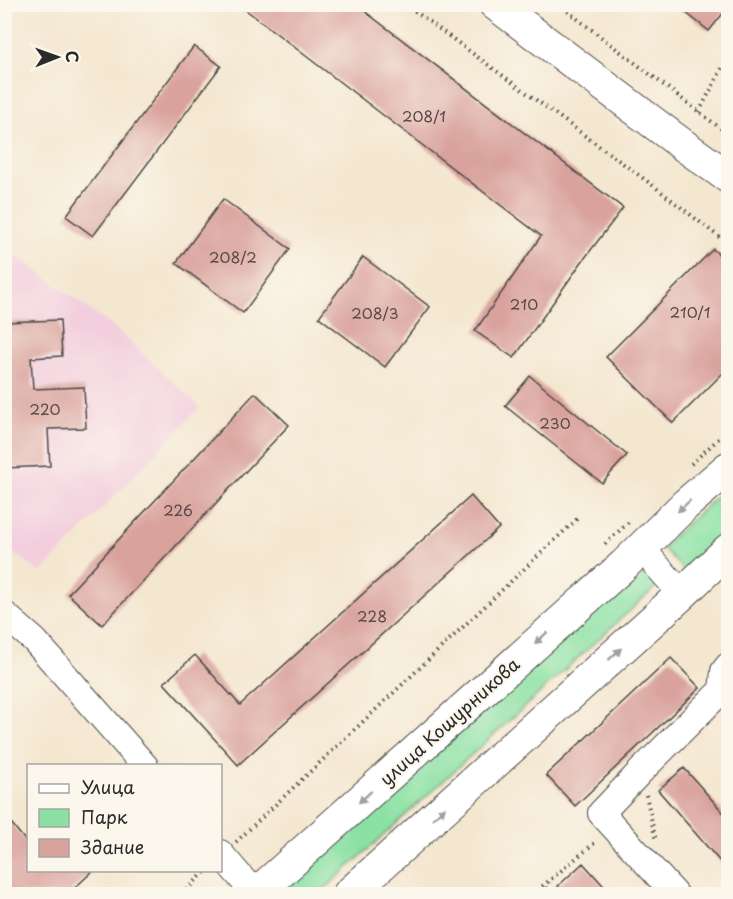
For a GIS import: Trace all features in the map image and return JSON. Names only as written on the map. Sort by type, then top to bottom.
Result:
[{"type":"main road","points":[[495,4],[682,145],[729,177]]},
{"type":"main road","name":"улица Кошурникова","points":[[256,894],[641,548],[685,505],[729,468]]},
{"type":"main road","points":[[349,894],[729,550]]},
{"type":"street","points":[[641,548],[682,594]]},
{"type":"street","points":[[4,614],[35,641],[144,764]]},
{"type":"street","points":[[671,889],[601,813],[722,690],[724,671],[729,666]]},
{"type":"street","points":[[222,865],[256,894]]},
{"type":"path","points":[[405,4],[729,244]]},
{"type":"path","points":[[558,4],[729,134]]},
{"type":"path","points":[[699,112],[729,57]]},
{"type":"path","points":[[222,854],[578,518]]},
{"type":"path","points":[[640,771],[671,889]]},
{"type":"path","points":[[533,894],[614,827]]},
{"type":"path","points":[[182,894],[204,872]]},
{"type":"path","points":[[545,894],[549,882]]},
{"type":"shaded area","points":[[5,248],[115,328],[200,407],[41,573],[5,547]]},
{"type":"green space","points":[[728,486],[728,529],[684,571],[662,547]]},
{"type":"green space","points":[[639,562],[659,584],[319,894],[282,894],[280,892]]},
{"type":"building","points":[[238,4],[355,4],[623,208],[514,358],[475,331],[541,236]]},
{"type":"building","points":[[675,4],[729,4],[729,6],[709,31]]},
{"type":"building","points":[[194,46],[221,66],[93,236],[66,216]]},
{"type":"building","points":[[223,199],[290,249],[243,313],[176,263]]},
{"type":"building","points":[[713,249],[729,264],[729,367],[673,423],[606,357]]},
{"type":"building","points":[[363,257],[430,307],[385,367],[319,317]]},
{"type":"building","points":[[60,320],[62,356],[31,358],[33,389],[84,387],[86,428],[48,429],[50,466],[4,468],[4,322]]},
{"type":"building","points":[[530,376],[627,455],[602,483],[505,406]]},
{"type":"building","points":[[255,393],[289,425],[102,625],[68,594]]},
{"type":"building","points":[[471,496],[499,528],[238,765],[164,683],[195,655],[240,705]]},
{"type":"building","points":[[671,658],[700,688],[575,806],[546,775]]},
{"type":"building","points":[[684,768],[729,819],[729,872],[658,790]]},
{"type":"building","points":[[4,814],[27,843],[27,872],[92,872],[68,894],[4,894]]},
{"type":"building","points":[[583,863],[611,894],[565,894],[558,886]]}]
